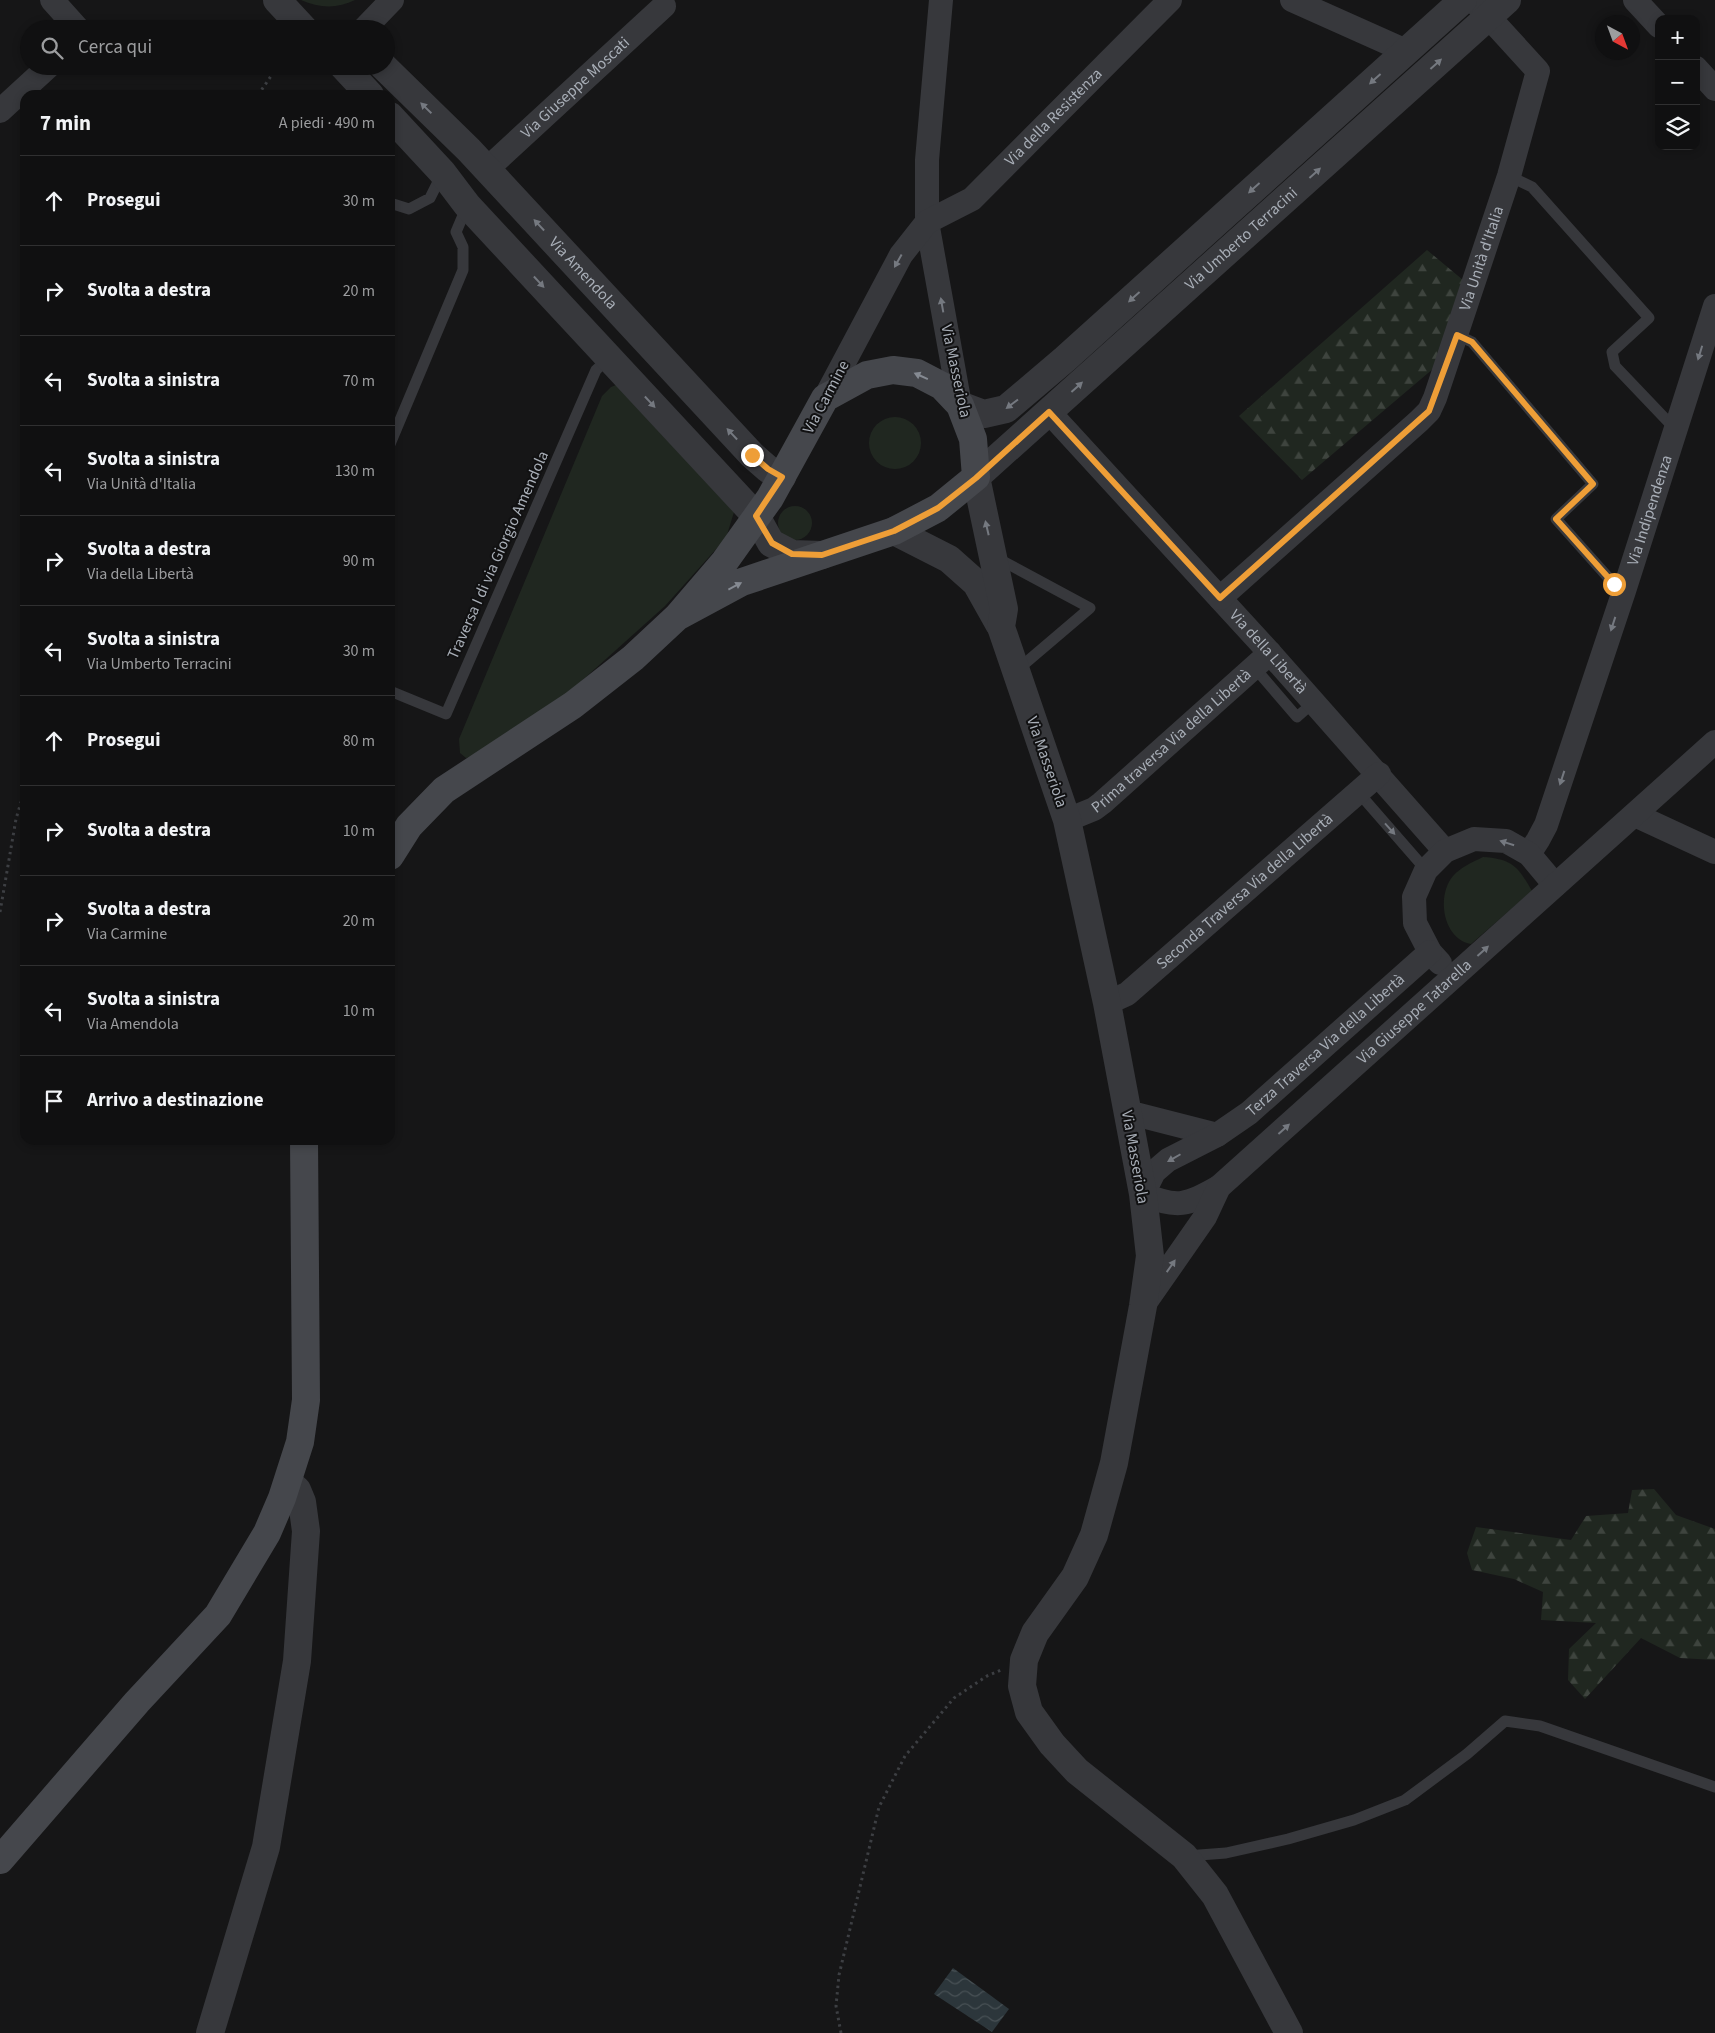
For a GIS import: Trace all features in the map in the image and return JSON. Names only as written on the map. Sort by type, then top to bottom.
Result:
[{"type":"main road","points":[[826,398],[867,375],[893,370],[917,373],[942,386],[960,405]]},
{"type":"main road","name":"Via Carmine","points":[[677,617],[725,561],[756,516],[782,477],[826,398]]},
{"type":"main road","name":"Via Masseriola","points":[[960,405],[973,439],[976,478]]},
{"type":"main road","points":[[395,848],[409,826],[444,790],[573,705],[633,658],[677,617],[742,582],[894,531],[938,508],[976,478]]},
{"type":"main road","points":[[0,1860],[137,1702],[218,1615],[267,1533],[288,1482],[300,1442],[306,1400],[304,1145]]},
{"type":"street","points":[[52,0],[70,20]]},
{"type":"street","points":[[277,0],[296,20]]},
{"type":"street","points":[[373,20],[392,0]]},
{"type":"street","points":[[927,222],[927,160],[941,0]]},
{"type":"street","name":"Via della Resistenza","points":[[927,222],[972,199],[1170,0]]},
{"type":"street","points":[[1292,0],[1406,51]]},
{"type":"street","name":"Via Umberto Terracini","points":[[960,405],[984,414],[1006,409],[1464,0]]},
{"type":"street","points":[[1635,0],[1655,22]]},
{"type":"street","name":"Via Umberto Terracini","points":[[976,478],[1490,5]]},
{"type":"street","name":"Via Unità d'Italia","points":[[1220,598],[1429,411],[1457,335],[1508,176],[1538,71],[1490,5]]},
{"type":"street","name":"Via Giuseppe Moscati","points":[[487,169],[664,6]]},
{"type":"street","points":[[1700,72],[1715,89]]},
{"type":"street","points":[[22,90],[39,75]]},
{"type":"street","points":[[352,75],[366,90]]},
{"type":"street","name":"Via Amendola","points":[[392,75],[487,169],[752,455],[768,469],[782,477]]},
{"type":"street","points":[[0,110],[20,92]]},
{"type":"street","points":[[395,121],[442,172],[467,205],[756,516],[772,543],[792,554],[822,555]]},
{"type":"street","name":"Via Carmine","points":[[826,398],[901,256],[927,222]]},
{"type":"street","name":"Via Masseriola","points":[[927,222],[960,405]]},
{"type":"street","name":"Via Indipendenza","points":[[1529,854],[1546,825],[1624,591],[1715,306]]},
{"type":"street","name":"Via della Libertà","points":[[1049,412],[1220,598],[1262,660],[1314,702],[1445,851]]},
{"type":"street","name":"Via Masseriola","points":[[976,478],[1004,609],[1001,628],[1067,820],[1107,1003],[1143,1194],[1150,1256],[1143,1306],[1114,1463],[1094,1535],[1075,1577],[1035,1633],[1024,1660],[1022,1686],[1029,1712],[1052,1744],[1077,1771],[1184,1856],[1215,1895],[1289,2033]]},
{"type":"street","points":[[894,531],[949,559],[976,582],[1001,628]]},
{"type":"street","name":"Prima traversa Via della Libertà","points":[[1067,820],[1094,809],[1102,803],[1262,660]]},
{"type":"street","name":"Via Giuseppe Tatarella","points":[[1143,1306],[1205,1217],[1219,1187],[1715,742]]},
{"type":"street","name":"Seconda Traversa Via della Libertà","points":[[1107,1003],[1127,994],[1379,774]]},
{"type":"street","points":[[1635,815],[1715,852]]},
{"type":"street","points":[[1458,973],[1442,966],[1430,952],[1415,923],[1414,897],[1426,870],[1445,851],[1474,839],[1506,841],[1529,854],[1555,886]]},
{"type":"street","name":"Terza Traversa Via della Libertà","points":[[1143,1194],[1154,1172],[1161,1166],[1226,1129],[1430,952]]},
{"type":"street","points":[[1127,1112],[1226,1129],[1257,1153]]},
{"type":"street","points":[[1143,1194],[1160,1201],[1178,1204],[1198,1199],[1219,1187]]},
{"type":"street","points":[[210,2033],[266,1846],[297,1661],[306,1531],[302,1502],[297,1490],[288,1482]]},
{"type":"lane","points":[[395,205],[409,209],[430,198],[442,172]]},
{"type":"lane","points":[[1508,176],[1532,187],[1649,318],[1612,352],[1615,366],[1676,430]]},
{"type":"lane","points":[[395,432],[463,270],[463,247],[456,232],[467,205]]},
{"type":"lane","points":[[1457,335],[1472,342],[1593,484],[1556,519],[1614,584],[1624,591]]},
{"type":"lane","name":"Traversa I di via Giorgio Amendola","points":[[395,693],[446,714],[596,370],[609,358]]},
{"type":"lane","points":[[994,556],[1090,608],[1015,672]]},
{"type":"lane","points":[[1358,792],[1426,870]]},
{"type":"lane","points":[[1184,1856],[1226,1853],[1288,1839],[1354,1820],[1405,1800],[1436,1778],[1505,1721],[1540,1726],[1715,1787]]},
{"type":"path","points":[[261,90],[272,75]]},
{"type":"path","points":[[0,912],[20,806]]},
{"type":"path","points":[[841,2033],[836,2006],[839,1976],[879,1807],[904,1756],[954,1698],[987,1676],[1024,1660]]},
{"type":"green space","points":[[301,0],[355,0],[342,5],[321,6]]},
{"type":"green space","points":[[1427,250],[1463,280],[1434,368],[1302,480],[1239,416]]},
{"type":"green space","points":[[616,385],[734,512],[726,538],[665,606],[577,685],[534,719],[473,756],[466,758],[460,753],[459,739],[602,396],[611,387]]},
{"type":"green space","points":[[895,417],[905,419],[913,425],[919,433],[921,443],[919,453],[913,461],[905,467],[895,469],[885,467],[877,461],[871,453],[869,443],[871,433],[877,425],[885,419]]},
{"type":"green space","points":[[795,506],[807,511],[812,523],[807,535],[795,540],[783,535],[778,523],[783,511]]},
{"type":"green space","points":[[1483,857],[1508,862],[1514,866],[1532,891],[1471,944],[1461,940],[1449,926],[1445,916],[1445,894],[1448,884],[1456,873]]},
{"type":"green space","points":[[1654,1489],[1676,1515],[1715,1529],[1715,1660],[1680,1658],[1641,1638],[1585,1699],[1568,1680],[1569,1649],[1596,1623],[1541,1620],[1543,1592],[1514,1579],[1472,1570],[1467,1553],[1476,1527],[1571,1540],[1586,1516],[1628,1513],[1632,1490]]},
{"type":"water","points":[[953,1968],[1009,2009],[992,2032],[934,1994]]},
{"type":"route","points":[[752,455],[768,469],[782,477],[770,498],[756,516],[772,543],[792,554],[822,555],[894,531],[938,508],[976,478],[1049,412],[1220,598],[1429,411],[1457,335],[1472,342],[1593,484],[1556,519],[1614,584]]}]
